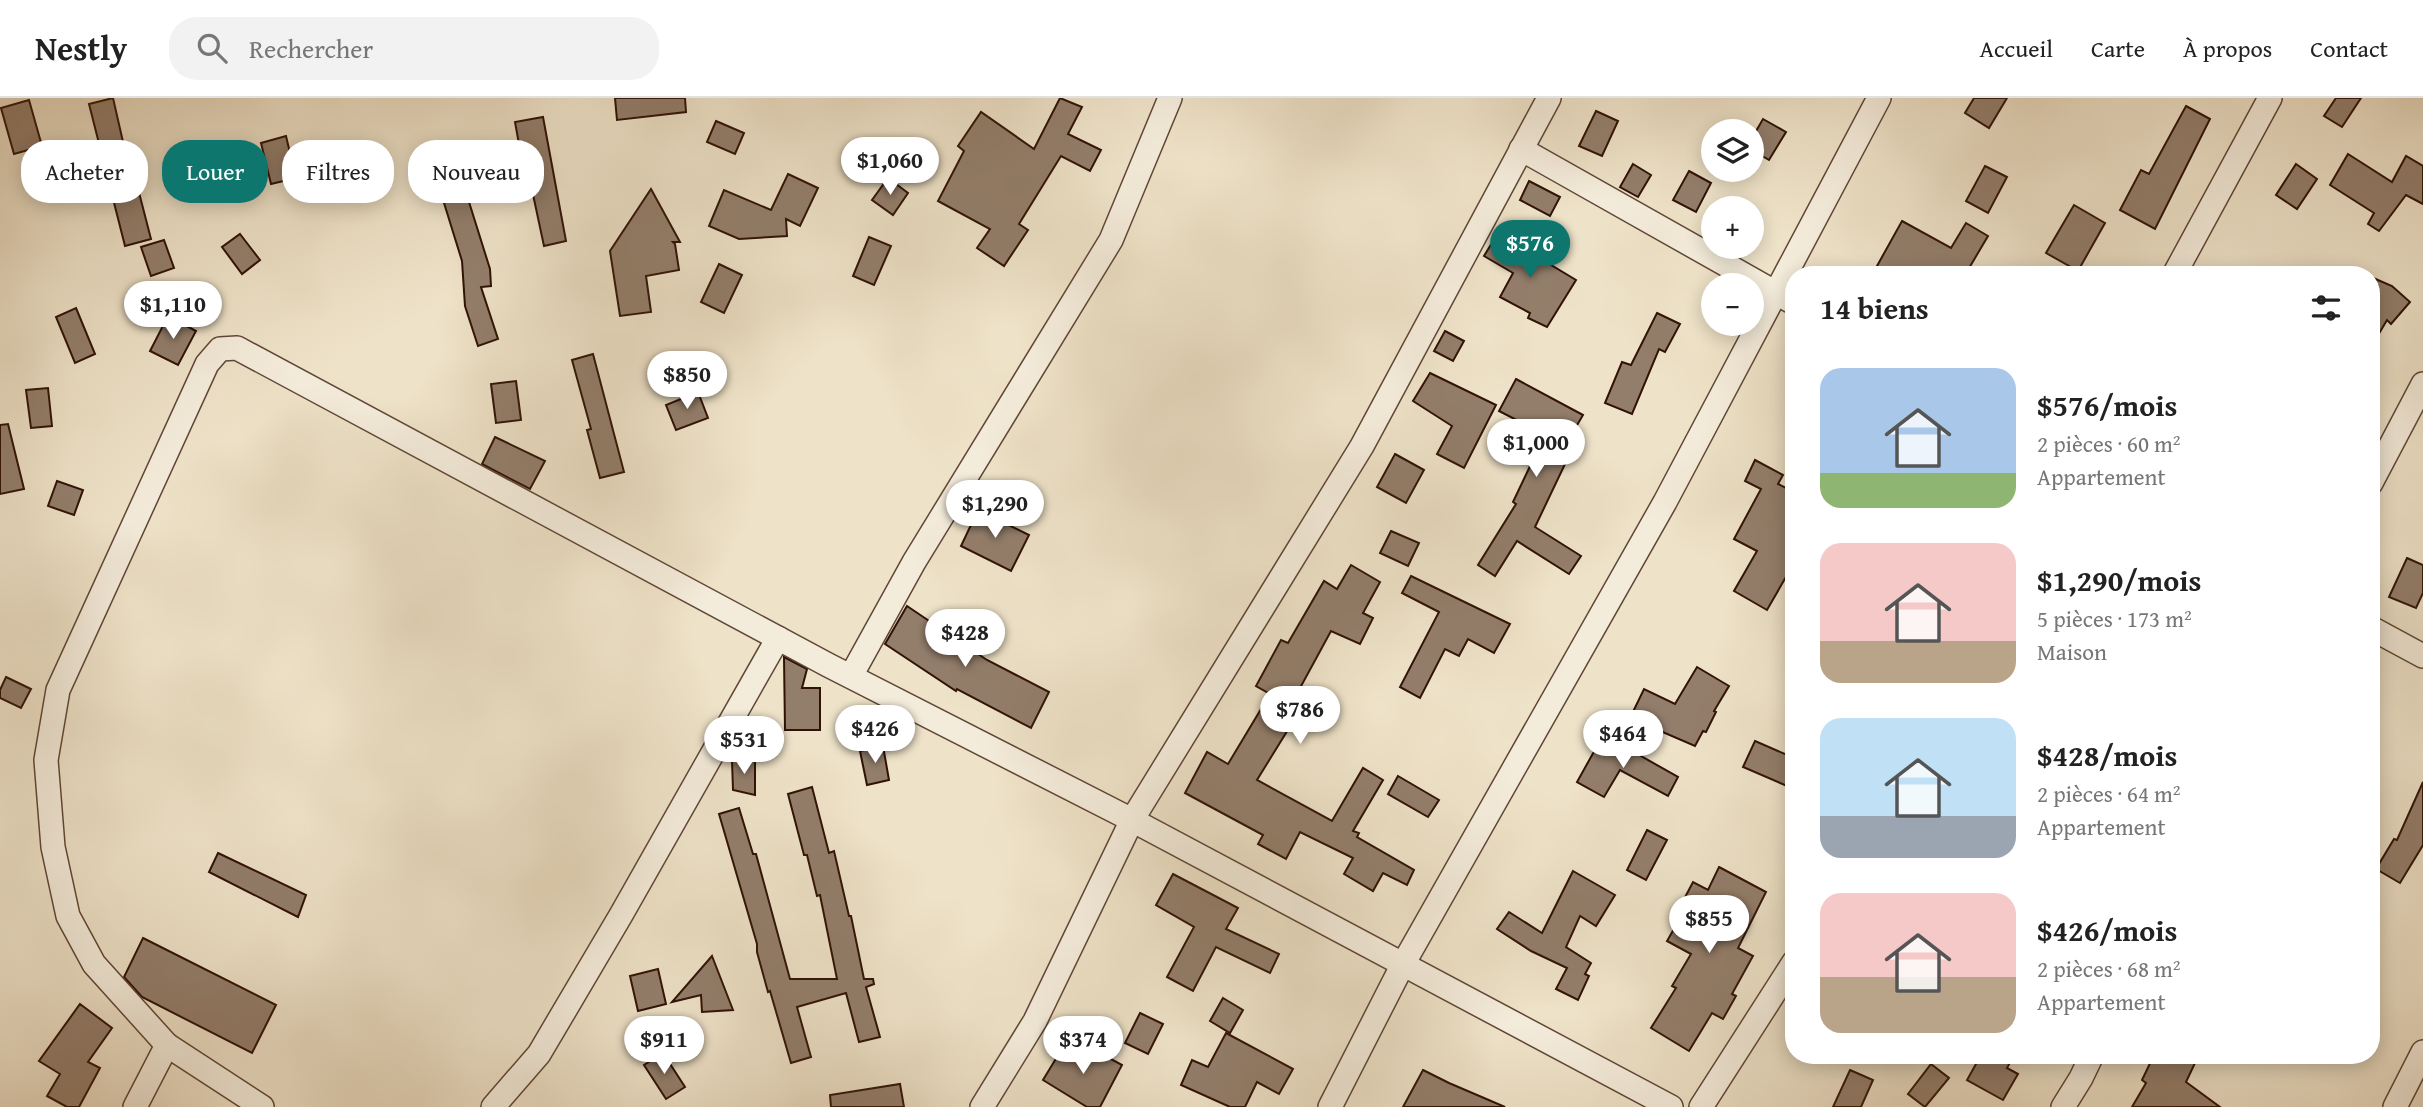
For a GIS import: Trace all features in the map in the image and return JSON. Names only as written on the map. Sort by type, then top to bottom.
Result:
[{"type":"street","points":[[851,676],[921,550],[1111,240],[1170,98]]},
{"type":"street","points":[[982,1107],[1035,1021],[1132,820],[1362,446],[1549,98]]},
{"type":"street","points":[[1800,266],[1879,98]]},
{"type":"street","points":[[2179,266],[2270,98]]},
{"type":"street","points":[[1330,1107],[1402,966],[1665,502],[1785,298],[1521,149]]},
{"type":"street","points":[[262,1107],[167,1045],[94,964],[68,916],[53,847],[46,760],[58,690],[207,365],[220,349],[237,348],[778,638],[1132,820],[1671,1107]]},
{"type":"street","points":[[2380,465],[2423,384]]},
{"type":"street","points":[[2380,633],[2423,656]]},
{"type":"street","points":[[493,1107],[539,1054],[778,638]]},
{"type":"street","points":[[1700,1107],[1785,976]]},
{"type":"street","points":[[135,1107],[167,1045]]},
{"type":"street","points":[[2395,1107],[2423,1052]]},
{"type":"street","points":[[2063,1107],[2087,1064]]},
{"type":"building","points":[[113,98],[123,140],[98,140],[89,104]]},
{"type":"building","points":[[615,98],[685,98],[686,112],[617,120]]},
{"type":"building","points":[[1060,98],[1082,107],[1068,134],[1101,150],[1090,171],[1061,156],[1019,224],[1028,230],[1004,266],[977,248],[990,229],[938,201],[964,151],[958,146],[981,112],[1034,149]]},
{"type":"building","points":[[1974,98],[2007,98],[1989,128],[1965,113]]},
{"type":"building","points":[[2336,98],[2361,98],[2342,127],[2324,116]]},
{"type":"building","points":[[29,100],[40,140],[21,140],[21,152],[14,154],[1,108]]},
{"type":"building","points":[[2186,106],[2210,119],[2155,229],[2120,210],[2141,170],[2149,174]]},
{"type":"building","points":[[1596,111],[1618,121],[1602,156],[1579,146]]},
{"type":"building","points":[[543,117],[566,241],[544,246],[535,203],[544,203],[544,140],[518,140],[515,122]]},
{"type":"building","points":[[1764,120],[1786,132],[1769,160],[1764,157]]},
{"type":"building","points":[[716,121],[744,133],[735,154],[707,142]]},
{"type":"building","points":[[286,136],[287,140],[282,140],[282,181],[271,184],[268,172],[268,141]]},
{"type":"building","points":[[2348,154],[2392,182],[2406,156],[2423,166],[2423,204],[2406,195],[2379,231],[2368,224],[2374,213],[2330,185]]},
{"type":"building","points":[[1633,164],[1651,175],[1638,197],[1620,187]]},
{"type":"building","points":[[2296,164],[2317,179],[2297,209],[2276,195]]},
{"type":"building","points":[[1985,166],[2007,177],[1988,213],[1966,201]]},
{"type":"building","points":[[1689,171],[1701,178],[1701,182],[1711,183],[1704,196],[1701,196],[1696,212],[1673,200]]},
{"type":"building","points":[[788,174],[818,188],[800,226],[786,219],[787,236],[739,239],[709,226],[724,190],[771,210]]},
{"type":"building","points":[[888,178],[908,193],[893,215],[872,200]]},
{"type":"building","points":[[1529,181],[1560,197],[1550,216],[1520,200]]},
{"type":"building","points":[[651,189],[680,242],[673,242],[679,270],[646,276],[651,312],[620,316],[610,251]]},
{"type":"building","points":[[114,203],[142,203],[151,239],[125,246]]},
{"type":"building","points":[[444,203],[469,203],[490,269],[491,286],[481,287],[498,339],[478,346],[465,306],[462,261]]},
{"type":"building","points":[[2074,205],[2105,223],[2081,266],[2069,266],[2046,253]]},
{"type":"building","points":[[1902,221],[1951,248],[1966,223],[1988,236],[1970,266],[1877,266]]},
{"type":"building","points":[[1498,233],[1576,280],[1547,327],[1528,318],[1530,313],[1500,297],[1513,273],[1484,256]]},
{"type":"building","points":[[240,234],[260,260],[242,274],[222,247]]},
{"type":"building","points":[[869,237],[891,246],[874,285],[853,276]]},
{"type":"building","points":[[164,240],[174,268],[151,276],[141,247]]},
{"type":"building","points":[[719,264],[742,275],[724,313],[701,302]]},
{"type":"building","points":[[2380,281],[2392,286],[2410,302],[2391,324],[2387,320],[2380,332]]},
{"type":"building","points":[[76,308],[95,354],[75,363],[56,317]]},
{"type":"building","points":[[1657,313],[1680,324],[1665,352],[1659,349],[1632,414],[1605,403],[1622,362],[1631,365]]},
{"type":"building","points":[[168,316],[196,331],[178,365],[150,351]]},
{"type":"building","points":[[1445,331],[1464,341],[1453,361],[1434,351]]},
{"type":"building","points":[[593,354],[624,472],[600,478],[587,430],[591,429],[572,360]]},
{"type":"building","points":[[1430,373],[1496,405],[1464,468],[1437,454],[1452,426],[1413,401]]},
{"type":"building","points":[[1516,379],[1583,415],[1558,458],[1566,462],[1535,527],[1581,556],[1569,574],[1517,541],[1495,576],[1478,565],[1516,504],[1513,502],[1542,441],[1534,437],[1538,431],[1499,411]]},
{"type":"building","points":[[516,381],[521,420],[496,423],[491,384]]},
{"type":"building","points":[[48,388],[52,426],[31,428],[26,390]]},
{"type":"building","points":[[698,392],[708,418],[676,430],[666,405]]},
{"type":"building","points":[[8,424],[24,489],[0,494],[0,425]]},
{"type":"building","points":[[495,437],[545,461],[530,489],[482,464]]},
{"type":"building","points":[[1395,454],[1424,470],[1406,503],[1377,487]]},
{"type":"building","points":[[1755,460],[1783,475],[1778,484],[1785,488],[1785,579],[1767,610],[1734,591],[1757,551],[1734,539],[1761,489],[1745,481]]},
{"type":"building","points":[[57,481],[83,490],[74,515],[48,506]]},
{"type":"building","points":[[978,510],[1029,535],[1011,571],[961,546]]},
{"type":"building","points":[[1391,531],[1419,543],[1408,566],[1380,553]]},
{"type":"building","points":[[2407,558],[2423,565],[2423,593],[2416,608],[2389,597]]},
{"type":"building","points":[[1351,565],[1380,582],[1363,613],[1373,618],[1360,644],[1331,631],[1281,723],[1289,728],[1257,780],[1332,821],[1363,768],[1383,780],[1353,831],[1359,833],[1357,837],[1414,870],[1407,885],[1383,873],[1373,891],[1344,874],[1353,858],[1300,832],[1286,859],[1258,844],[1263,835],[1185,793],[1207,752],[1228,764],[1270,694],[1256,686],[1281,640],[1288,643],[1324,581],[1337,589]]},
{"type":"building","points":[[1411,576],[1510,624],[1494,653],[1468,639],[1459,656],[1445,649],[1420,698],[1400,687],[1439,612],[1402,593]]},
{"type":"building","points":[[907,606],[987,660],[1049,692],[1031,728],[957,689],[956,691],[885,644]]},
{"type":"building","points":[[784,657],[807,669],[802,688],[820,688],[820,730],[785,730]]},
{"type":"building","points":[[1697,667],[1729,686],[1714,711],[1716,712],[1706,732],[1703,731],[1695,746],[1630,718],[1644,689],[1675,704]]},
{"type":"building","points":[[6,677],[31,689],[21,708],[0,698],[0,690]]},
{"type":"building","points":[[1601,739],[1616,747],[1618,743],[1678,777],[1668,796],[1620,770],[1604,797],[1577,782]]},
{"type":"building","points":[[1755,741],[1785,754],[1785,785],[1743,767]]},
{"type":"building","points":[[883,746],[889,780],[867,785],[860,751]]},
{"type":"building","points":[[755,759],[755,795],[733,790],[732,760]]},
{"type":"building","points":[[1398,776],[1439,800],[1428,817],[1388,794]]},
{"type":"building","points":[[2423,782],[2423,845],[2400,883],[2380,871],[2380,862],[2394,839],[2397,840]]},
{"type":"building","points":[[812,787],[829,853],[834,851],[864,979],[873,979],[874,984],[866,987],[880,1037],[859,1042],[846,993],[797,1007],[811,1057],[791,1063],[770,991],[768,992],[757,944],[719,814],[739,808],[753,854],[756,854],[790,979],[837,979],[820,895],[817,896],[807,855],[804,855],[788,794]]},
{"type":"building","points":[[1647,830],[1667,840],[1646,880],[1627,870]]},
{"type":"building","points":[[218,853],[306,895],[298,917],[209,872]]},
{"type":"building","points":[[1719,867],[1766,892],[1738,948],[1753,956],[1732,994],[1736,996],[1723,1019],[1712,1013],[1689,1051],[1651,1028],[1676,988],[1672,986],[1691,954],[1667,941],[1686,908],[1681,905],[1693,882],[1708,890]]},
{"type":"building","points":[[1573,871],[1615,895],[1596,926],[1580,916],[1566,947],[1591,963],[1585,974],[1589,976],[1578,1000],[1556,989],[1567,968],[1531,951],[1497,929],[1509,912],[1542,933]]},
{"type":"building","points":[[1173,874],[1238,908],[1226,929],[1279,954],[1270,973],[1216,947],[1193,991],[1167,977],[1194,927],[1156,905]]},
{"type":"building","points":[[143,938],[276,1005],[252,1053],[142,997],[124,977]]},
{"type":"building","points":[[712,956],[733,1010],[702,1012],[701,995],[672,1002]]},
{"type":"building","points":[[658,969],[666,1004],[638,1011],[630,976]]},
{"type":"building","points":[[1223,998],[1243,1010],[1230,1033],[1210,1021]]},
{"type":"building","points":[[80,1004],[112,1028],[88,1062],[100,1068],[79,1107],[67,1107],[47,1096],[60,1074],[39,1061]]},
{"type":"building","points":[[1140,1013],[1163,1024],[1148,1054],[1125,1043]]},
{"type":"building","points":[[1226,1033],[1293,1069],[1279,1094],[1257,1082],[1245,1107],[1230,1107],[1181,1085],[1192,1060],[1208,1067]]},
{"type":"building","points":[[1066,1042],[1096,1060],[1100,1053],[1122,1065],[1100,1107],[1087,1107],[1043,1080]]},
{"type":"building","points":[[663,1053],[685,1087],[666,1099],[644,1065]]},
{"type":"building","points":[[1931,1064],[1949,1078],[1925,1107],[1908,1094]]},
{"type":"building","points":[[1976,1064],[2009,1064],[2007,1068],[2018,1074],[2003,1100],[1967,1080]]},
{"type":"building","points":[[2150,1064],[2195,1064],[2186,1082],[2220,1107],[2132,1107],[2146,1083],[2142,1080]]},
{"type":"building","points":[[1423,1070],[1449,1083],[1505,1107],[1403,1107]]},
{"type":"building","points":[[1850,1070],[1873,1080],[1861,1107],[1833,1107]]},
{"type":"building","points":[[900,1084],[904,1107],[831,1107],[830,1095]]}]
